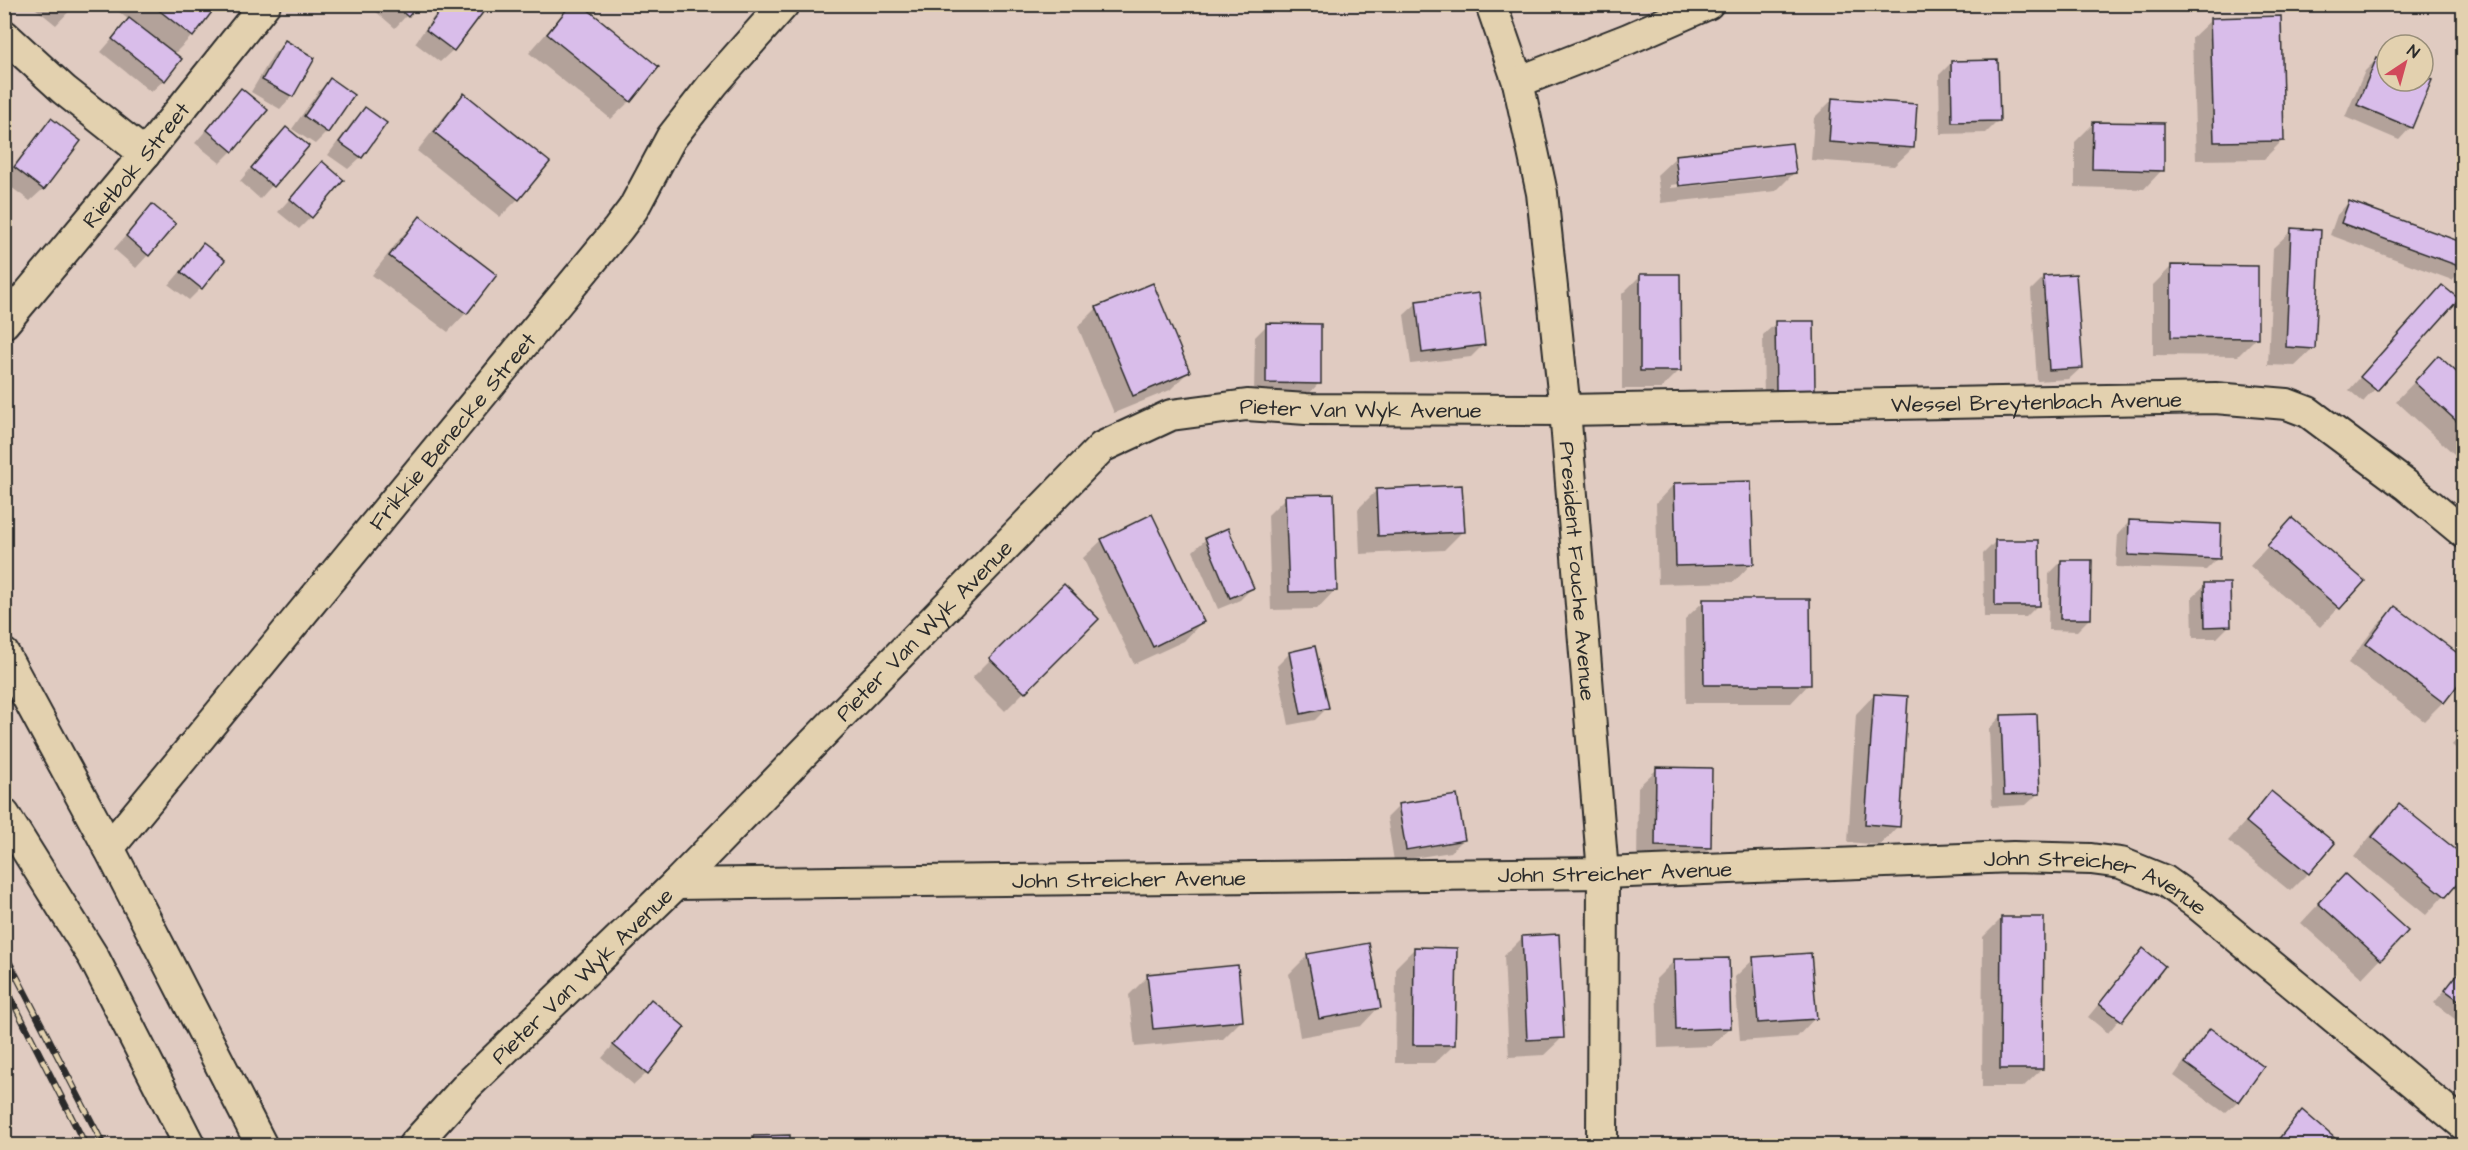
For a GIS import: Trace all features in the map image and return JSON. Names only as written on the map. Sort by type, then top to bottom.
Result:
[{"type":"street","name":"Rietbok Street","points":[[4,323],[145,154],[265,4]]},
{"type":"street","name":"Frikkie Benecke Street","points":[[109,848],[618,229],[641,194],[671,138],[714,83],[784,4]]},
{"type":"street","name":"President Fouche Avenue","points":[[1491,4],[1518,82],[1542,193],[1566,410],[1603,873],[1602,1146]]},
{"type":"street","points":[[1518,82],[1628,39],[1708,4]]},
{"type":"street","points":[[4,35],[64,90],[145,154]]},
{"type":"street","name":"Wessel Breytenbach Avenue","points":[[1566,410],[2215,398],[2287,404],[2308,412],[2463,533]]},
{"type":"street","name":"Pieter Van Wyk Avenue","points":[[413,1146],[468,1085],[676,884],[1102,447],[1171,415],[1247,405],[1306,409],[1566,410]]},
{"type":"street","points":[[4,654],[109,848],[262,1146]]},
{"type":"street","points":[[4,814],[94,958],[190,1146]]},
{"type":"street","name":"John Streicher Avenue","points":[[676,884],[1603,873],[2013,857],[2091,859],[2121,863],[2165,881],[2196,903],[2463,1125]]},
{"type":"building","points":[[151,4],[218,4],[193,37]]},
{"type":"building","points":[[394,4],[419,4],[408,17]]},
{"type":"building","points":[[445,4],[476,4],[484,11],[454,51],[426,30]]},
{"type":"building","points":[[571,4],[581,4],[659,67],[631,102],[547,34]]},
{"type":"building","points":[[2281,16],[2284,141],[2214,142],[2210,18]]},
{"type":"building","points":[[129,18],[182,59],[165,81],[112,39]]},
{"type":"building","points":[[285,40],[315,58],[293,97],[262,80]]},
{"type":"building","points":[[1998,60],[2000,121],[1952,122],[1951,61]]},
{"type":"building","points":[[2375,62],[2375,93],[2427,93],[2412,128],[2357,105]]},
{"type":"building","points":[[330,78],[354,95],[328,133],[304,116]]},
{"type":"building","points":[[241,88],[268,110],[233,152],[207,130]]},
{"type":"building","points":[[464,93],[550,162],[519,200],[434,132]]},
{"type":"building","points":[[1832,98],[1917,104],[1914,148],[1829,142]]},
{"type":"building","points":[[365,107],[387,123],[362,158],[339,142]]},
{"type":"building","points":[[51,118],[81,141],[44,190],[14,167]]},
{"type":"building","points":[[2093,122],[2164,123],[2164,171],[2092,169]]},
{"type":"building","points":[[286,127],[309,146],[274,187],[251,168]]},
{"type":"building","points":[[1792,143],[1796,173],[1679,186],[1675,155]]},
{"type":"building","points":[[322,161],[344,180],[312,218],[290,199]]},
{"type":"building","points":[[2349,201],[2464,243],[2464,268],[2341,223]]},
{"type":"building","points":[[152,204],[176,224],[149,256],[126,236]]},
{"type":"building","points":[[420,216],[497,275],[467,314],[389,256]]},
{"type":"building","points":[[2291,228],[2321,230],[2315,349],[2286,347]]},
{"type":"building","points":[[203,243],[225,260],[202,289],[181,272]]},
{"type":"building","points":[[2171,265],[2258,266],[2258,338],[2171,337]]},
{"type":"building","points":[[1640,274],[1680,274],[1681,371],[1640,371]]},
{"type":"building","points":[[2076,274],[2083,368],[2049,370],[2043,276]]},
{"type":"building","points":[[1153,283],[1190,372],[1133,396],[1096,307]]},
{"type":"building","points":[[2442,285],[2459,299],[2377,391],[2360,377]]},
{"type":"building","points":[[1479,293],[1485,345],[1422,353],[1416,301]]},
{"type":"building","points":[[1775,321],[1814,321],[1815,390],[1776,390]]},
{"type":"building","points":[[1266,323],[1321,324],[1321,384],[1266,383]]},
{"type":"building","points":[[2438,355],[2464,379],[2464,428],[2414,382]]},
{"type":"building","points":[[1751,481],[1754,564],[1676,566],[1674,483]]},
{"type":"building","points":[[1462,485],[1465,532],[1378,536],[1376,489]]},
{"type":"building","points":[[1334,494],[1337,591],[1289,592],[1285,495]]},
{"type":"building","points":[[1152,514],[1204,622],[1153,647],[1101,539]]},
{"type":"building","points":[[2292,518],[2365,581],[2340,609],[2267,546]]},
{"type":"building","points":[[2129,520],[2221,524],[2220,559],[2128,555]]},
{"type":"building","points":[[1228,528],[1254,588],[1230,598],[1205,538]]},
{"type":"building","points":[[1995,540],[2039,540],[2040,606],[1995,606]]},
{"type":"building","points":[[2061,560],[2092,560],[2091,619],[2060,619]]},
{"type":"building","points":[[2204,583],[2230,583],[2231,626],[2205,627]]},
{"type":"building","points":[[1064,584],[1099,619],[1025,693],[989,658]]},
{"type":"building","points":[[1703,599],[1810,599],[1811,685],[1704,685]]},
{"type":"building","points":[[2395,606],[2464,658],[2464,677],[2444,703],[2366,644]]},
{"type":"building","points":[[1315,646],[1329,708],[1301,714],[1289,652]]},
{"type":"building","points":[[1874,694],[1908,696],[1900,827],[1865,824]]},
{"type":"building","points":[[2037,714],[2040,794],[2004,795],[2001,715]]},
{"type":"building","points":[[1656,767],[1712,768],[1711,848],[1655,846]]},
{"type":"building","points":[[2271,791],[2335,843],[2309,874],[2246,822]]},
{"type":"building","points":[[1457,795],[1465,840],[1406,850],[1398,804]]},
{"type":"building","points":[[2399,804],[2464,856],[2464,876],[2446,897],[2372,837]]},
{"type":"building","points":[[2345,874],[2408,931],[2381,960],[2318,903]]},
{"type":"building","points":[[2001,917],[2044,917],[2043,1069],[2000,1069]]},
{"type":"building","points":[[1559,934],[1564,1038],[1527,1040],[1522,936]]},
{"type":"building","points":[[1369,943],[1381,1008],[1319,1019],[1307,954]]},
{"type":"building","points":[[1414,947],[1457,948],[1455,1045],[1413,1045]]},
{"type":"building","points":[[2143,948],[2165,966],[2122,1021],[2099,1004]]},
{"type":"building","points":[[1811,953],[1817,1019],[1758,1023],[1753,957]]},
{"type":"building","points":[[1729,958],[1731,1028],[1676,1030],[1674,959]]},
{"type":"building","points":[[1238,965],[1243,1021],[1153,1029],[1147,974]]},
{"type":"building","points":[[2464,967],[2464,1004],[2445,990]]},
{"type":"building","points":[[651,999],[685,1027],[648,1074],[613,1045]]},
{"type":"building","points":[[2210,1028],[2264,1067],[2239,1102],[2185,1063]]},
{"type":"building","points":[[2302,1110],[2344,1146],[2273,1146]]},
{"type":"building","points":[[790,1135],[790,1146],[753,1146],[753,1136]]},
{"type":"railway","points":[[4,952],[104,1146]]},
{"type":"railway","points":[[4,984],[86,1146]]}]
